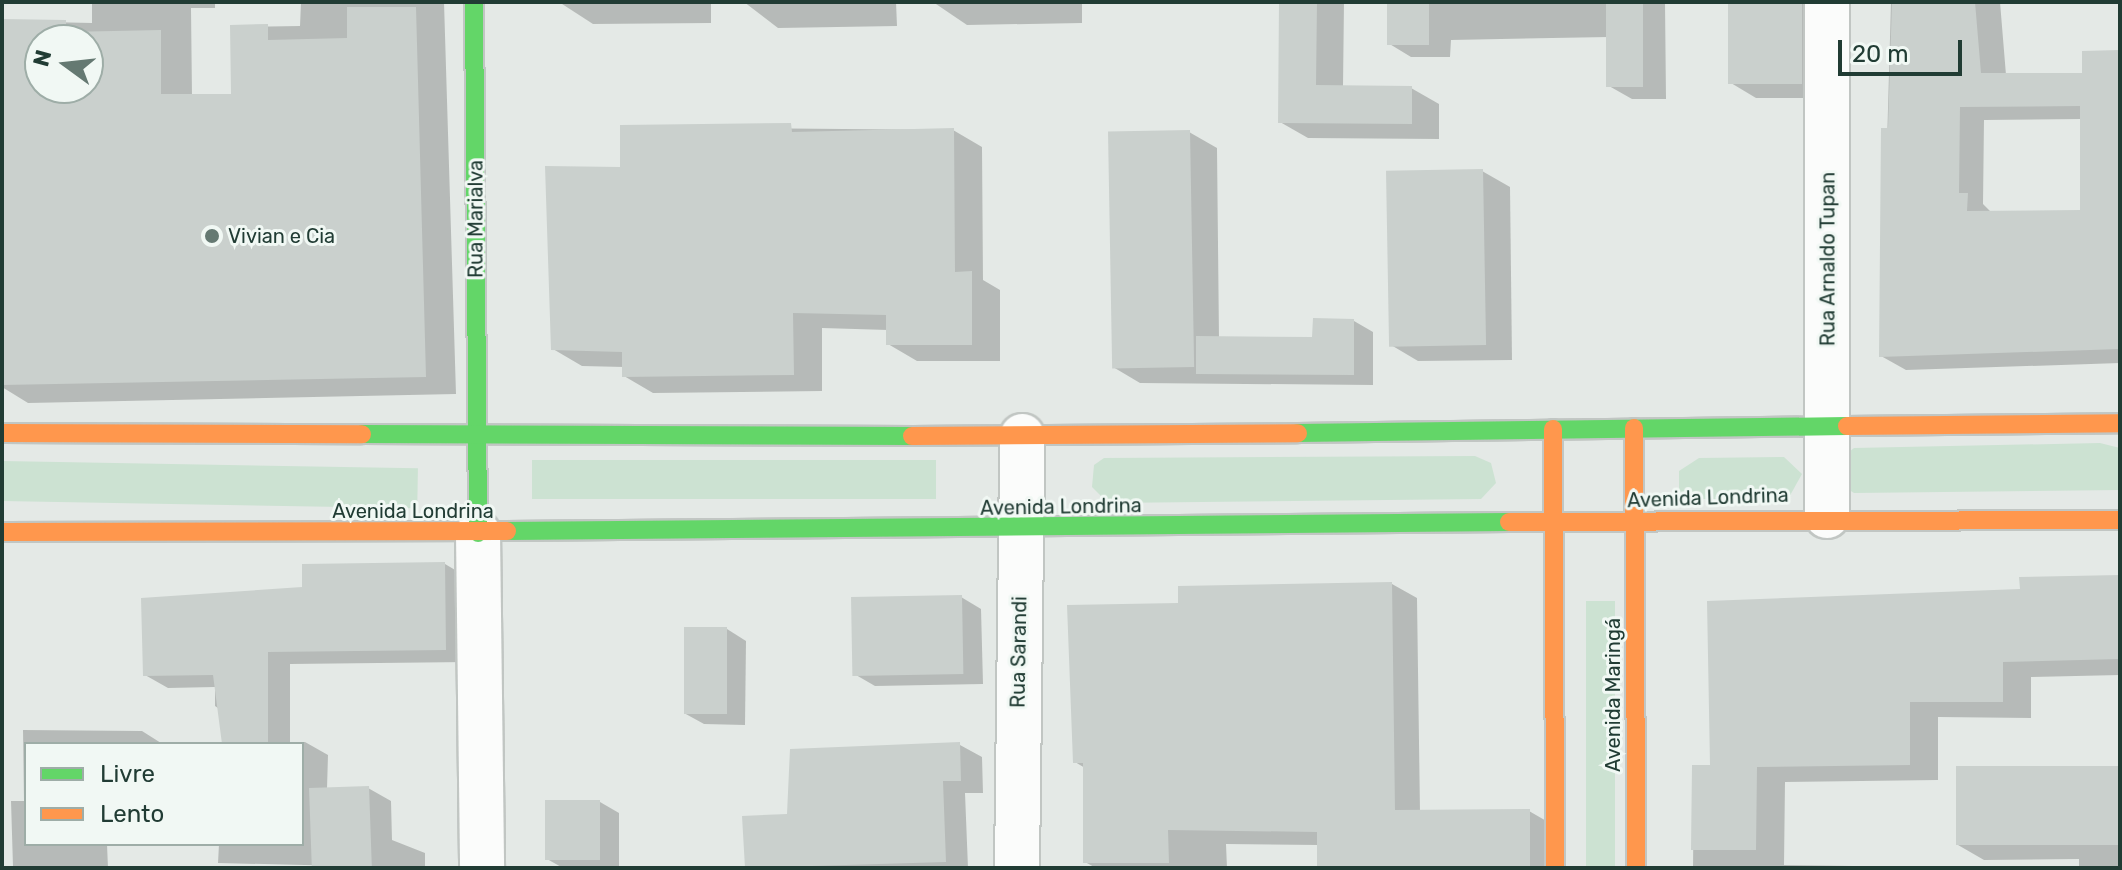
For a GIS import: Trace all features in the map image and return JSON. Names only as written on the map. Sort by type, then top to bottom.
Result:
[{"type":"main road","name":"Rua Marialva","points":[[474,2],[478,533]]},
{"type":"main road","points":[[2,433],[1022,436],[1829,423],[2120,423]]},
{"type":"main road","name":"Avenida Maringá","points":[[1634,428],[1636,868]]},
{"type":"main road","points":[[1553,429],[1555,868]]},
{"type":"main road","name":"Avenida Londrina","points":[[2,532],[1021,530],[1634,522],[1827,516],[2120,520]]},
{"type":"street","name":"Rua Arnaldo Tupan","points":[[1827,2],[1827,516]]},
{"type":"street","name":"Rua Sarandi","points":[[1017,868],[1022,436]]},
{"type":"street","points":[[478,533],[482,868]]},
{"type":"green space","points":[[2100,443],[2120,448],[2120,490],[1854,493],[1843,486],[1845,455],[1854,448]]},
{"type":"green space","points":[[1475,456],[1491,463],[1496,483],[1481,499],[1108,503],[1092,487],[1094,465],[1104,458]]},
{"type":"green space","points":[[1784,457],[1802,474],[1788,499],[1688,499],[1679,492],[1679,471],[1699,458]]},
{"type":"green space","points":[[532,460],[936,460],[936,499],[532,499]]},
{"type":"green space","points":[[2,461],[418,468],[417,508],[2,501]]},
{"type":"green space","points":[[1586,601],[1615,601],[1615,868],[1586,868]]},
{"type":"building","points":[[1279,2],[1317,2],[1316,85],[1412,86],[1412,124],[1278,123]]},
{"type":"building","points":[[1387,2],[1429,2],[1429,45],[1387,45]]},
{"type":"building","points":[[1606,2],[1643,2],[1643,87],[1606,87]]},
{"type":"building","points":[[1728,2],[1802,2],[1802,84],[1728,84]]},
{"type":"building","points":[[1892,2],[1975,2],[1981,73],[2082,73],[2082,51],[2120,50],[2120,349],[1879,357],[1881,128],[1888,128]],"holes":[[[2080,106],[2080,210],[1967,211],[1968,193],[1959,193],[1960,107]]]},
{"type":"building","name":"Vivian e Cia","points":[[347,7],[416,7],[426,377],[2,385],[2,19],[66,20],[66,24],[24,24],[24,104],[104,104],[104,31],[161,30],[161,94],[231,94],[230,25],[268,24],[268,40],[347,38]]},
{"type":"building","points":[[791,123],[792,132],[954,128],[955,272],[972,271],[972,345],[886,345],[886,315],[793,313],[794,375],[622,377],[622,352],[551,350],[545,166],[620,167],[620,125]]},
{"type":"building","points":[[1190,130],[1194,367],[1112,368],[1108,131]]},
{"type":"building","points":[[1483,169],[1486,345],[1389,347],[1386,171]]},
{"type":"building","points":[[1313,318],[1354,319],[1354,375],[1196,374],[1196,336],[1312,337]]},
{"type":"building","points":[[445,562],[446,650],[268,652],[268,742],[222,742],[213,675],[143,676],[141,598],[302,587],[302,564]]},
{"type":"building","points":[[2120,575],[2120,659],[2003,662],[2003,702],[1910,702],[1910,765],[1757,767],[1756,850],[1691,850],[1692,765],[1710,765],[1707,601],[2020,589],[2019,577]]},
{"type":"building","points":[[1392,582],[1395,810],[1530,809],[1530,868],[1317,868],[1317,832],[1168,830],[1169,863],[1083,863],[1083,763],[1073,763],[1067,605],[1178,603],[1178,586]]},
{"type":"building","points":[[962,595],[963,674],[852,676],[851,597]]},
{"type":"building","points":[[684,627],[727,627],[727,714],[684,714]]},
{"type":"building","points":[[960,742],[961,781],[943,781],[946,862],[745,868],[742,816],[787,814],[790,749]]},
{"type":"building","points":[[1956,766],[2120,766],[2120,845],[1956,845]]},
{"type":"building","points":[[369,786],[372,868],[312,868],[309,788]]},
{"type":"building","points":[[545,800],[600,800],[600,860],[545,860]]},
{"type":"traffic: fast","points":[[474,2],[478,533]]},
{"type":"traffic: fast","points":[[1298,433],[1847,426]]},
{"type":"traffic: fast","points":[[362,434],[912,436]]},
{"type":"traffic: fast","points":[[507,531],[1509,522]]},
{"type":"traffic: slow","points":[[1847,426],[2120,423]]},
{"type":"traffic: slow","points":[[1634,428],[1636,868]]},
{"type":"traffic: slow","points":[[1553,429],[1555,868]]},
{"type":"traffic: slow","points":[[2,433],[362,434]]},
{"type":"traffic: slow","points":[[912,436],[1298,433]]},
{"type":"traffic: slow","points":[[1509,522],[2120,520]]},
{"type":"traffic: slow","points":[[2,532],[507,531]]},
{"type":"place","name":"Vivian e Cia","points":[[212,236]]}]
